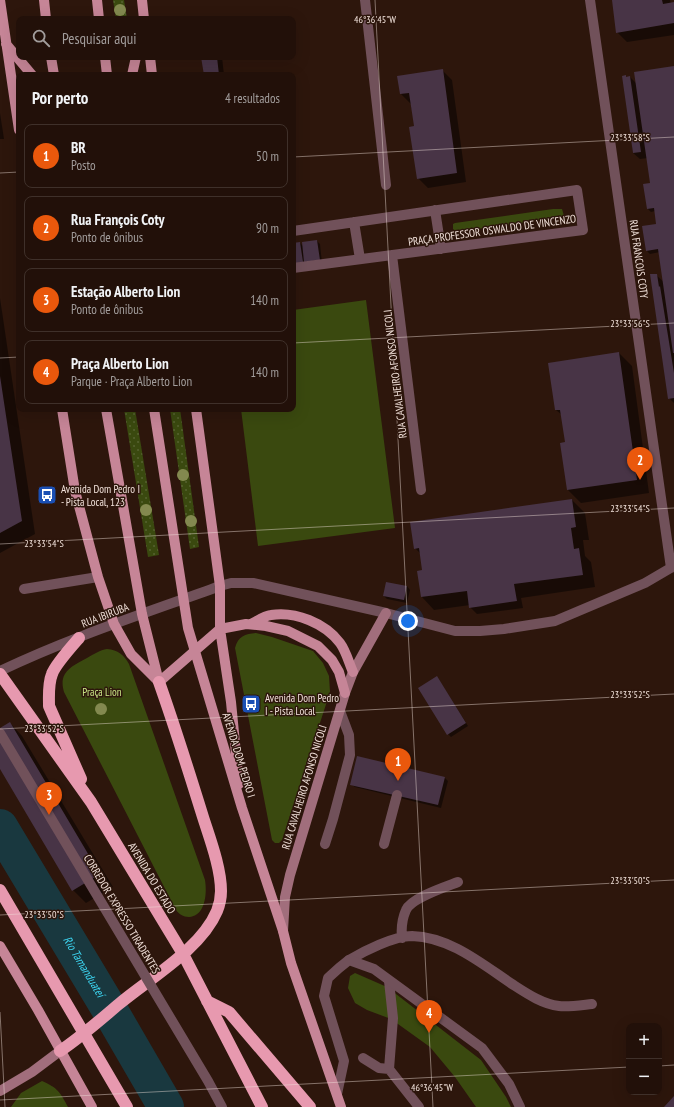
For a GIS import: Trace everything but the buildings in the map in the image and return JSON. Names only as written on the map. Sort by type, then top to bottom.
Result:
[{"type":"highway","points":[[79,638],[52,672],[50,681],[50,706],[91,802]]},
{"type":"highway","name":"AVENIDA DO ESTADO","points":[[0,674],[91,802],[182,954],[262,1107]]},
{"type":"highway","points":[[60,1051],[84,1034],[195,943],[218,910],[221,890],[216,860],[179,739],[159,682]]},
{"type":"highway","points":[[0,890],[127,1107]]},
{"type":"highway","points":[[207,1001],[229,1012],[310,1107]]},
{"type":"main road","points":[[0,0],[16,110]]},
{"type":"main road","points":[[44,0],[46,16]]},
{"type":"main road","points":[[97,0],[99,16]]},
{"type":"main road","points":[[142,0],[144,16]]},
{"type":"main road","points":[[6,44],[16,56]]},
{"type":"main road","points":[[19,60],[29,72]]},
{"type":"main road","points":[[52,60],[54,72]]},
{"type":"main road","points":[[105,60],[107,72]]},
{"type":"main road","points":[[133,72],[135,60]]},
{"type":"main road","points":[[150,60],[152,72]]},
{"type":"main road","points":[[62,412],[75,491],[98,577],[114,624],[131,654],[159,682]]},
{"type":"main road","points":[[107,412],[142,614],[159,682]]},
{"type":"main road","name":"AVENIDA DOM PEDRO I","points":[[154,412],[188,628],[242,808]]},
{"type":"main road","name":"AVENIDA DOM PEDRO I","points":[[196,412],[220,586],[220,629],[231,702],[242,808]]},
{"type":"main road","points":[[251,624],[270,615],[290,614],[308,620],[327,631],[340,644],[353,672]]},
{"type":"main road","points":[[159,682],[220,629],[251,624],[288,631],[318,646],[332,660],[339,672],[345,693]]},
{"type":"main road","points":[[242,808],[283,931],[291,963],[341,1107]]},
{"type":"main road","points":[[0,946],[38,1010],[92,1107]]},
{"type":"street","points":[[365,0],[386,185]]},
{"type":"street","name":"RUA FRANCOIS COTY","points":[[590,0],[672,567]]},
{"type":"street","name":"PRAÇA PROFESSOR OSWALDO DE VINCENZO","points":[[296,231],[578,190],[583,230],[296,268]]},
{"type":"street","points":[[435,210],[441,249]]},
{"type":"street","points":[[354,222],[360,259]]},
{"type":"street","name":"RUA CAVALHEIRO AFONSO NICOLI","points":[[392,255],[421,490]]},
{"type":"street","name":"RUA IBIRUBA","points":[[0,671],[22,660],[114,624],[232,583],[253,583],[386,613],[455,631],[480,631],[512,628],[556,621],[646,583],[672,567]]},
{"type":"street","points":[[24,589],[98,577]]},
{"type":"street","name":"RUA CAVALHEIRO AFONSO NICOLI","points":[[283,931],[286,897],[291,870],[345,693],[353,672],[386,613]]},
{"type":"street","points":[[325,844],[350,755],[349,734],[340,711]]},
{"type":"street","name":"CORREDOR EXPRESSO TIRADENTES","points":[[0,733],[208,1081],[222,1107]]},
{"type":"street","points":[[384,844],[397,796]]},
{"type":"street","points":[[402,938],[401,926],[406,908],[421,897],[458,882]]},
{"type":"street","points":[[337,1094],[344,1061],[324,996],[328,978],[349,960],[368,949],[411,936],[433,940],[459,950],[524,992],[544,1002],[559,1006],[592,1004]]},
{"type":"street","points":[[349,960],[374,969],[482,1048],[509,1084],[520,1107]]},
{"type":"street","points":[[389,981],[393,1018],[389,1069],[419,1107]]},
{"type":"street","points":[[0,1091],[32,1072],[60,1051]]},
{"type":"street","points":[[363,1058],[379,1068],[389,1069]]},
{"type":"green space","points":[[113,0],[124,0],[127,16],[116,16]]},
{"type":"green space","points":[[562,209],[564,216],[457,232],[453,229],[453,224],[455,223]]},
{"type":"green space","points":[[366,300],[395,528],[258,546],[241,412],[296,412],[296,310]]},
{"type":"green space","points":[[124,412],[135,412],[159,555],[148,557]]},
{"type":"green space","points":[[170,412],[180,412],[199,547],[190,549]]},
{"type":"green space","points":[[256,633],[313,651],[323,663],[329,676],[330,692],[282,840],[279,843],[275,843],[272,840],[235,648],[242,636]]},
{"type":"green space","name":"Praça Lion","points":[[102,650],[114,650],[120,654],[129,664],[205,880],[206,891],[204,903],[202,908],[195,916],[185,916],[176,910],[64,692],[63,679],[68,670]]},
{"type":"green space","points":[[355,973],[387,987],[481,1060],[511,1107],[476,1107],[455,1077],[430,1047],[391,1019],[367,1010],[355,1003],[348,988],[350,976]]},
{"type":"green space","points":[[42,1081],[58,1091],[68,1107],[11,1107],[21,1093]]},
{"type":"waterway","name":"Rio Tamanduateí","points":[[0,827],[166,1107]]},
{"type":"place","name":"Rua François Coty","points":[[640,480]]},
{"type":"place","name":"Avenida Dom Pedro I - Pista Local, 123","points":[[47,495]]},
{"type":"place","name":"Avenida Dom Pedro I - Pista Local","points":[[251,704]]},
{"type":"place","name":"BR","points":[[398,781]]},
{"type":"place","name":"Estação Alberto Lion","points":[[49,815]]},
{"type":"place","name":"Praça Alberto Lion","points":[[429,1033]]}]
